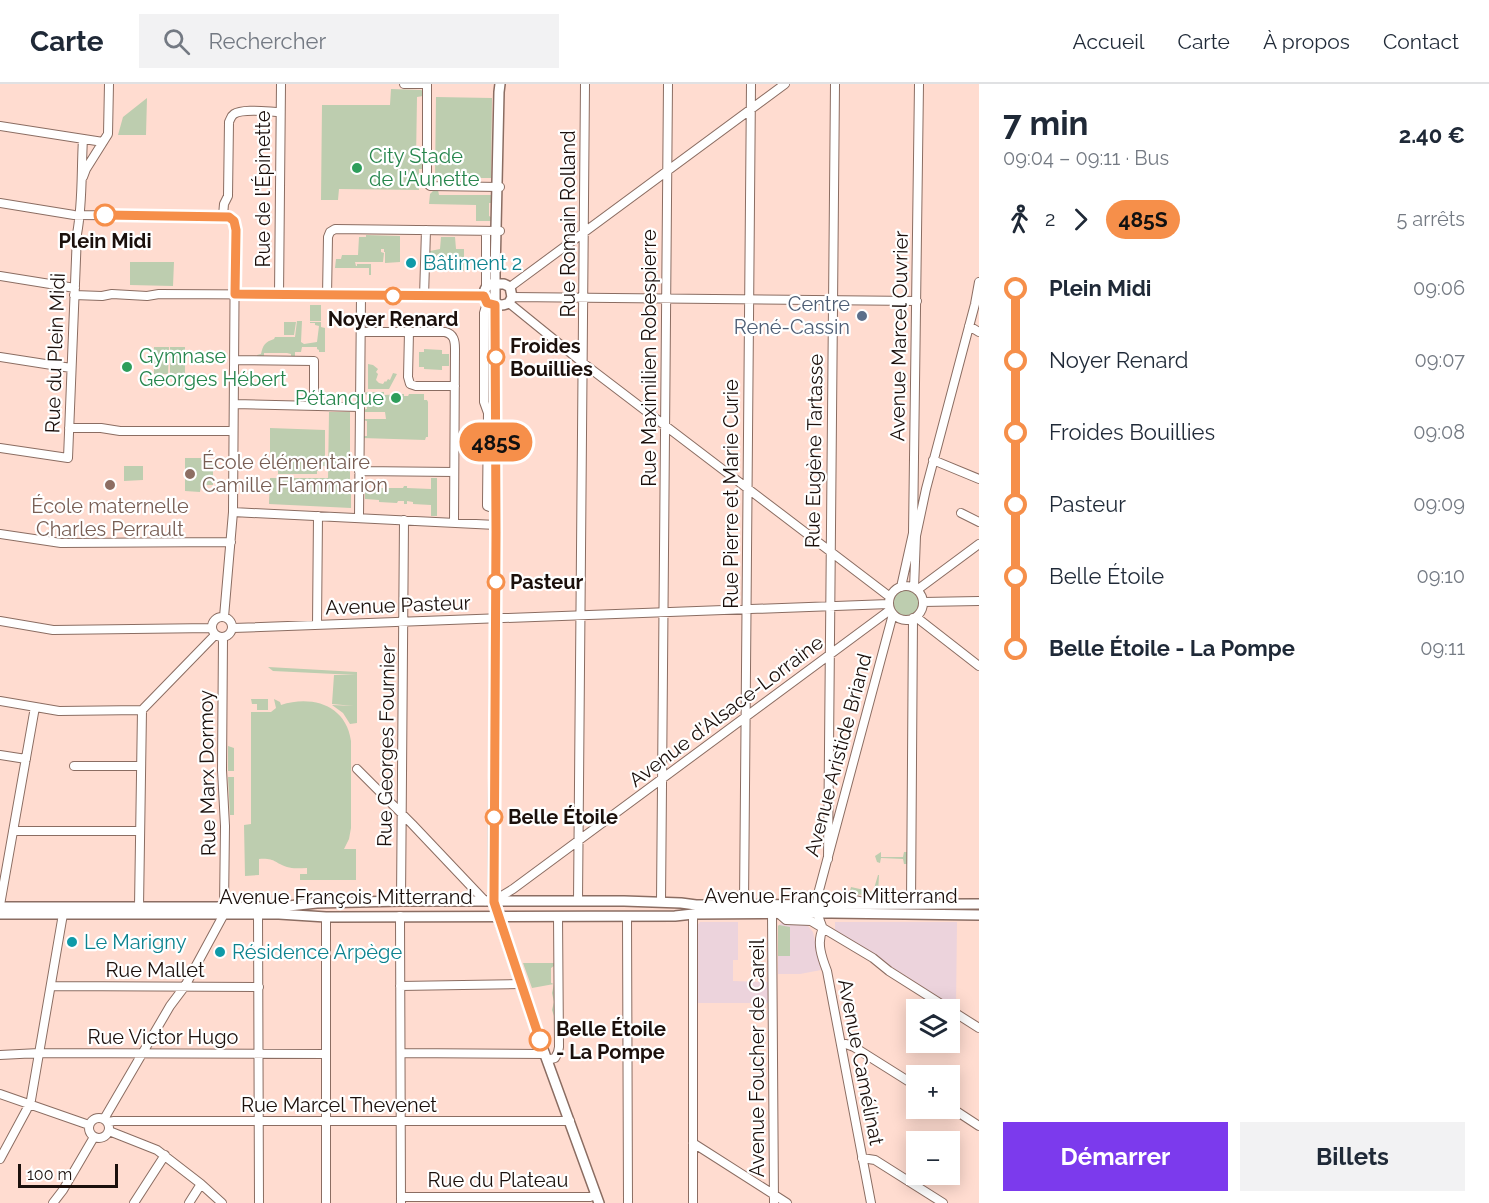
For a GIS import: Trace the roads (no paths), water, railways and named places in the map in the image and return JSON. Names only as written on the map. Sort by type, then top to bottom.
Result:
[{"type":"main road","points":[[500,84],[498,92],[498,187],[494,231],[498,295],[489,901],[498,916],[597,1199]]},
{"type":"main road","name":"Avenue François Mitterrand","points":[[0,914],[224,911],[317,903],[578,901],[661,902],[696,905],[818,904],[979,915]]},
{"type":"main road","points":[[818,904],[979,904]]},
{"type":"main road","name":"Avenue François Mitterrand","points":[[0,906],[139,907],[326,916],[675,916],[775,913],[818,904]]},
{"type":"street","points":[[0,126],[103,142],[109,129],[109,84]]},
{"type":"street","name":"Rue de l'Épinette","points":[[279,295],[280,84]]},
{"type":"street","points":[[404,84],[427,84],[427,183],[430,186],[498,187]]},
{"type":"street","name":"Rue Romain Rolland","points":[[578,901],[585,84]]},
{"type":"street","name":"Rue Maximilien Robespierre","points":[[661,902],[668,84]]},
{"type":"street","name":"Rue Pierre et Marie Curie","points":[[744,904],[751,84]]},
{"type":"street","points":[[495,510],[487,506],[488,413],[484,402],[484,313],[498,295],[785,84]]},
{"type":"street","name":"Rue Eugène Tartasse","points":[[828,859],[835,84]]},
{"type":"street","name":"Avenue Marcel Ouvrier","points":[[901,587],[913,534],[919,84]]},
{"type":"street","points":[[226,216],[224,204],[228,196],[230,119],[240,112],[280,112]]},
{"type":"street","name":"Rue du Plein Midi","points":[[83,139],[81,169],[83,178]]},
{"type":"street","name":"Rue du Plein Midi","points":[[0,448],[68,458],[77,234],[81,215],[83,178],[103,142]]},
{"type":"street","points":[[0,203],[81,215],[226,216],[234,221],[236,230],[233,512],[224,617]]},
{"type":"street","points":[[327,296],[328,237],[332,230],[494,231]]},
{"type":"street","points":[[424,297],[426,230]]},
{"type":"street","points":[[0,276],[102,296],[112,294],[424,297],[498,295],[916,301]]},
{"type":"street","points":[[915,589],[916,536],[933,460],[977,301],[979,282]]},
{"type":"street","points":[[498,295],[583,363],[830,551],[891,606],[900,619],[915,618],[979,666]]},
{"type":"street","points":[[359,517],[361,296]]},
{"type":"street","points":[[969,326],[979,332]]},
{"type":"street","points":[[361,332],[445,332],[453,336],[455,341],[453,523]]},
{"type":"street","points":[[409,332],[408,377],[410,384],[455,386]]},
{"type":"street","points":[[0,357],[72,368]]},
{"type":"street","points":[[234,360],[314,361],[314,405]]},
{"type":"street","points":[[234,404],[360,407]]},
{"type":"street","points":[[69,428],[101,428],[120,431],[233,431]]},
{"type":"street","points":[[933,460],[979,479]]},
{"type":"street","points":[[359,471],[454,472]]},
{"type":"street","points":[[914,496],[926,489]]},
{"type":"street","points":[[233,512],[496,525]]},
{"type":"street","points":[[961,513],[979,522]]},
{"type":"street","points":[[317,625],[318,516]]},
{"type":"street","name":"Rue Georges Fournier","points":[[401,902],[404,520]]},
{"type":"street","points":[[0,534],[61,543],[231,542]]},
{"type":"street","points":[[915,589],[979,544]]},
{"type":"street","points":[[891,606],[895,591],[901,587],[915,589],[923,602],[915,618],[911,904]]},
{"type":"street","points":[[923,602],[979,601]]},
{"type":"street","name":"Avenue Pasteur","points":[[233,628],[829,606],[891,606]]},
{"type":"street","name":"Avenue d'Alsace-Lorraine","points":[[489,901],[513,889],[746,717],[891,606]]},
{"type":"street","name":"Avenue Aristide Briand","points":[[818,904],[891,606]]},
{"type":"street","points":[[0,621],[52,630],[230,635],[233,628],[231,622],[224,617]]},
{"type":"street","points":[[217,634],[215,620],[224,617]]},
{"type":"street","points":[[139,907],[142,710],[217,634]]},
{"type":"street","name":"Rue Marx Dormoy","points":[[217,634],[225,826],[224,911]]},
{"type":"street","points":[[0,701],[59,711],[142,710]]},
{"type":"street","points":[[0,906],[35,707]]},
{"type":"street","points":[[0,755],[26,759]]},
{"type":"street","points":[[74,766],[141,766]]},
{"type":"street","points":[[357,769],[489,901]]},
{"type":"street","points":[[828,818],[837,821]]},
{"type":"street","points":[[13,831],[140,831]]},
{"type":"street","points":[[810,921],[818,904],[827,898],[849,899],[870,904]]},
{"type":"street","name":"Avenue Camélinat","points":[[818,904],[822,927],[819,942],[827,971],[871,1203]]},
{"type":"street","points":[[222,1203],[165,1155],[153,1148],[107,1124],[95,1118],[89,1125],[89,1132],[94,1137],[102,1137],[107,1124],[142,1053],[170,1006],[185,986],[224,911]]},
{"type":"street","points":[[775,913],[786,920],[810,921],[822,927],[979,1028]]},
{"type":"street","name":"Avenue Foucher de Careil","points":[[774,1199],[775,913]]},
{"type":"street","points":[[0,1159],[30,1104],[63,914]]},
{"type":"street","points":[[258,914],[259,1203]]},
{"type":"street","points":[[693,914],[693,1203]]},
{"type":"street","points":[[326,916],[326,1203]]},
{"type":"street","points":[[400,916],[401,1200]]},
{"type":"street","points":[[401,1053],[555,1058],[559,1047],[558,916]]},
{"type":"street","points":[[627,916],[627,1203]]},
{"type":"street","points":[[400,986],[521,984]]},
{"type":"street","name":"Rue Mallet","points":[[51,986],[258,987]]},
{"type":"street","points":[[841,1045],[854,1047],[906,1080]]},
{"type":"street","name":"Rue Victor Hugo","points":[[0,1055],[39,1053],[326,1054]]},
{"type":"street","points":[[0,1094],[89,1125]]},
{"type":"street","points":[[960,1114],[979,1126]]},
{"type":"street","name":"Rue Marcel Thevenet","points":[[107,1124],[114,1121],[570,1121]]},
{"type":"street","points":[[53,1203],[94,1137]]},
{"type":"street","points":[[693,1143],[774,1199],[787,1203]]},
{"type":"street","points":[[134,1203],[165,1155]]},
{"type":"street","points":[[862,1158],[875,1160],[943,1203]]},
{"type":"street","points":[[189,1203],[201,1184]]},
{"type":"street","name":"Rue du Plateau","points":[[401,1200],[590,1197],[597,1199]]},
{"type":"place","name":"City Stade de l'Aunette","points":[[357,168]]},
{"type":"place","name":"Plein Midi","points":[[105,215]]},
{"type":"place","name":"Bâtiment 2","points":[[411,263]]},
{"type":"place","name":"Noyer Renard","points":[[393,296]]},
{"type":"place","name":"Centre René-Cassin","points":[[862,316]]},
{"type":"place","name":"Froides Bouillies","points":[[496,357]]},
{"type":"place","name":"Gymnase Georges Hébert","points":[[127,367]]},
{"type":"place","name":"Pétanque","points":[[396,398]]},
{"type":"place","name":"École élémentaire Camille Flammarion","points":[[190,474]]},
{"type":"place","name":"École maternelle Charles Perrault","points":[[110,485]]},
{"type":"place","name":"Pasteur","points":[[496,582]]},
{"type":"place","name":"Belle Étoile","points":[[494,817]]},
{"type":"place","name":"Le Marigny","points":[[72,942]]},
{"type":"place","name":"Résidence Arpège","points":[[220,952]]},
{"type":"place","name":"Belle Étoile - La Pompe","points":[[540,1040]]}]
